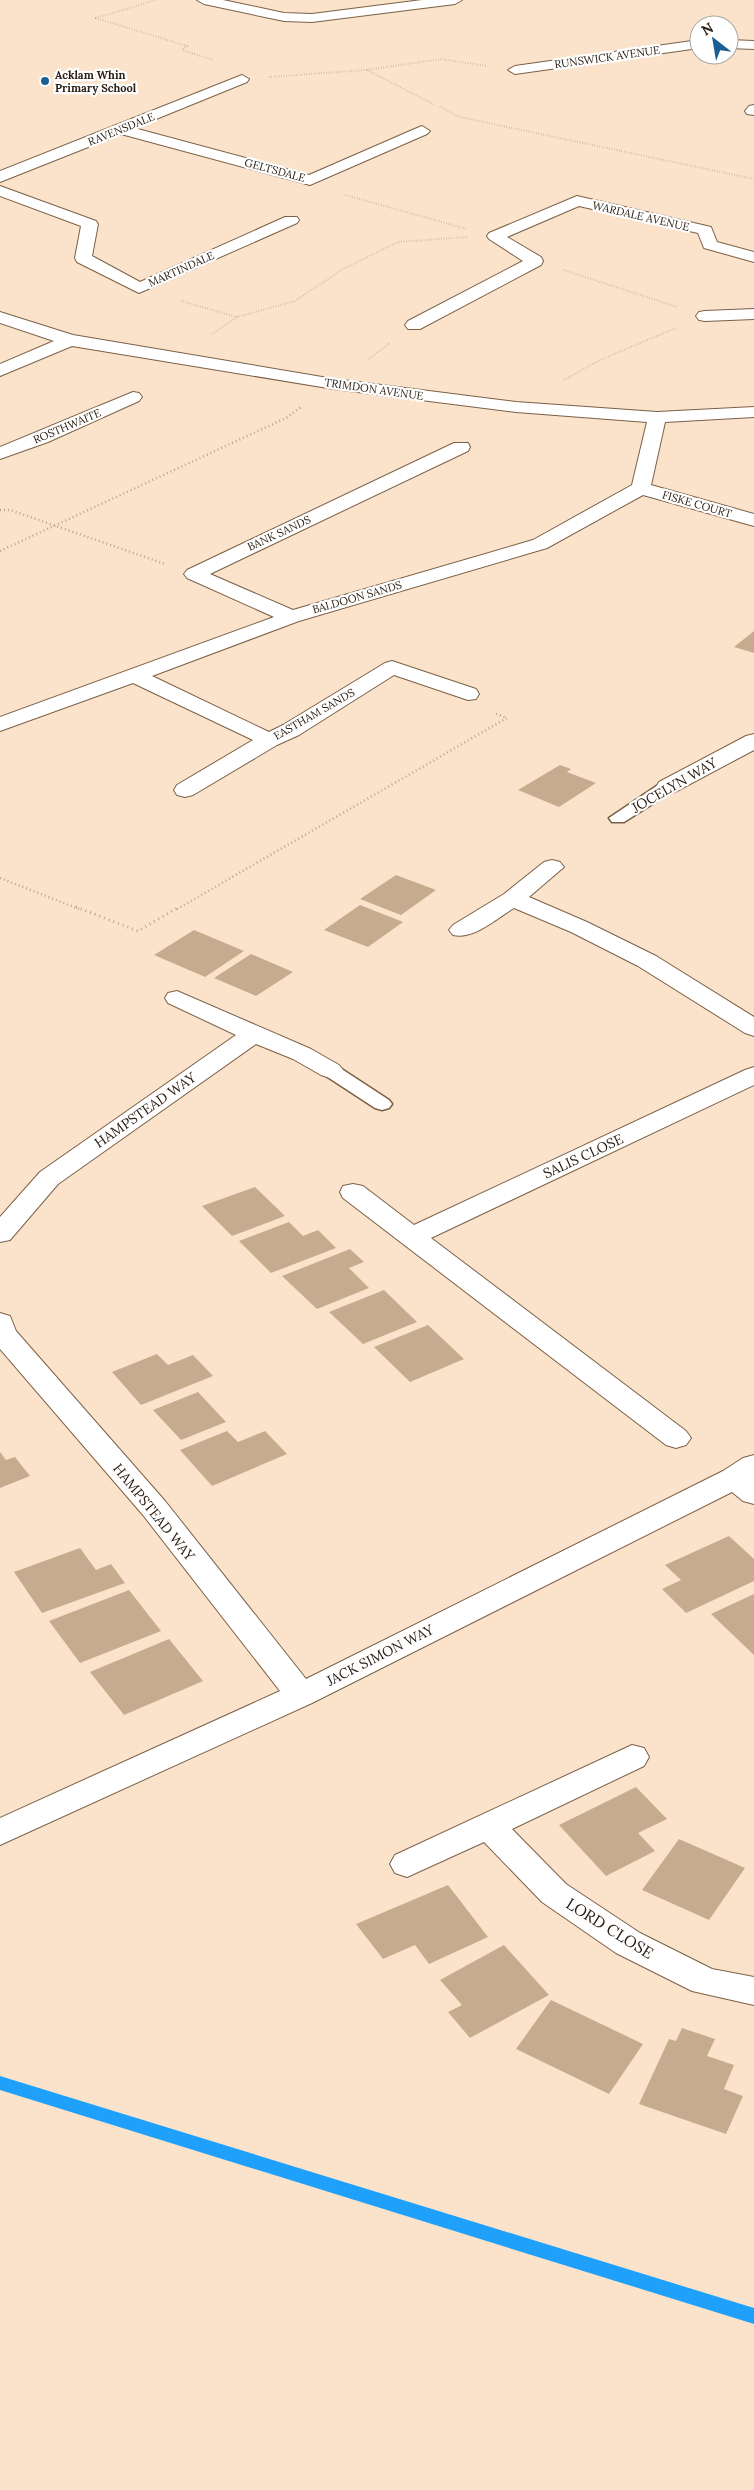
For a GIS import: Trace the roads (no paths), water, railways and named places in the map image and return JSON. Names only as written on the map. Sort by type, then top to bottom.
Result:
[{"type":"street","points":[[204,0],[284,16],[312,18],[455,0]]},
{"type":"street","points":[[739,44],[754,45]]},
{"type":"street","name":"RUNSWICK AVENUE","points":[[515,70],[689,45]]},
{"type":"street","name":"RAVENSDALE","points":[[0,177],[242,79]]},
{"type":"street","name":"GELTSDALE","points":[[121,129],[310,180],[422,131]]},
{"type":"street","name":"MARTINDALE","points":[[0,191],[90,224],[83,258],[139,288],[290,220]]},
{"type":"street","name":"WARDALE AVENUE","points":[[414,325],[535,261],[495,236],[577,201],[705,230],[710,245],[754,257]]},
{"type":"street","points":[[705,316],[754,314]]},
{"type":"street","name":"TRIMDON AVENUE","points":[[0,317],[70,340],[334,384],[516,407],[657,417],[754,412]]},
{"type":"street","points":[[0,371],[70,340]]},
{"type":"street","name":"ROSTHWAITE","points":[[0,453],[41,438],[133,397]]},
{"type":"street","points":[[641,488],[657,417]]},
{"type":"street","name":"BANK SANDS","points":[[292,617],[194,574],[461,447]]},
{"type":"street","name":"FISKE COURT","points":[[641,488],[754,520]]},
{"type":"street","name":"BALDOON SANDS","points":[[0,724],[292,617],[540,544],[641,488]]},
{"type":"street","name":"EASTHAM SANDS","points":[[134,675],[269,740],[292,730],[392,667],[468,694]]},
{"type":"street","points":[[185,790],[269,740]]},
{"type":"street","name":"JOCELYN WAY","points":[[667,787],[754,741]]},
{"type":"street","name":"JOCELYN WAY","points":[[730,754],[754,763]]},
{"type":"street","points":[[461,930],[512,899],[552,867]]},
{"type":"street","points":[[512,899],[579,927],[647,961],[754,1028]]},
{"type":"street","points":[[177,998],[302,1054],[330,1070]]},
{"type":"street","name":"HAMPSTEAD WAY","points":[[0,1234],[49,1178],[254,1034]]},
{"type":"street","name":"SALIS CLOSE","points":[[412,1236],[754,1075]]},
{"type":"street","points":[[353,1192],[676,1438]]},
{"type":"street","name":"HAMPSTEAD WAY","points":[[1,1329],[154,1508],[301,1695]]},
{"type":"street","name":"JACK SIMON WAY","points":[[0,1832],[301,1695],[747,1479]]},
{"type":"street","points":[[407,1864],[632,1756]]},
{"type":"street","name":"LORD CLOSE","points":[[489,1826],[554,1893],[628,1943],[705,1981],[754,1991]]},
{"type":"lane","name":"JOCELYN WAY","points":[[618,818],[667,787]]},
{"type":"lane","points":[[330,1070],[382,1104]]},
{"type":"waterway","points":[[0,2083],[754,2316]]},
{"type":"place","name":"Acklam Whin Primary School","points":[[45,81]]}]
